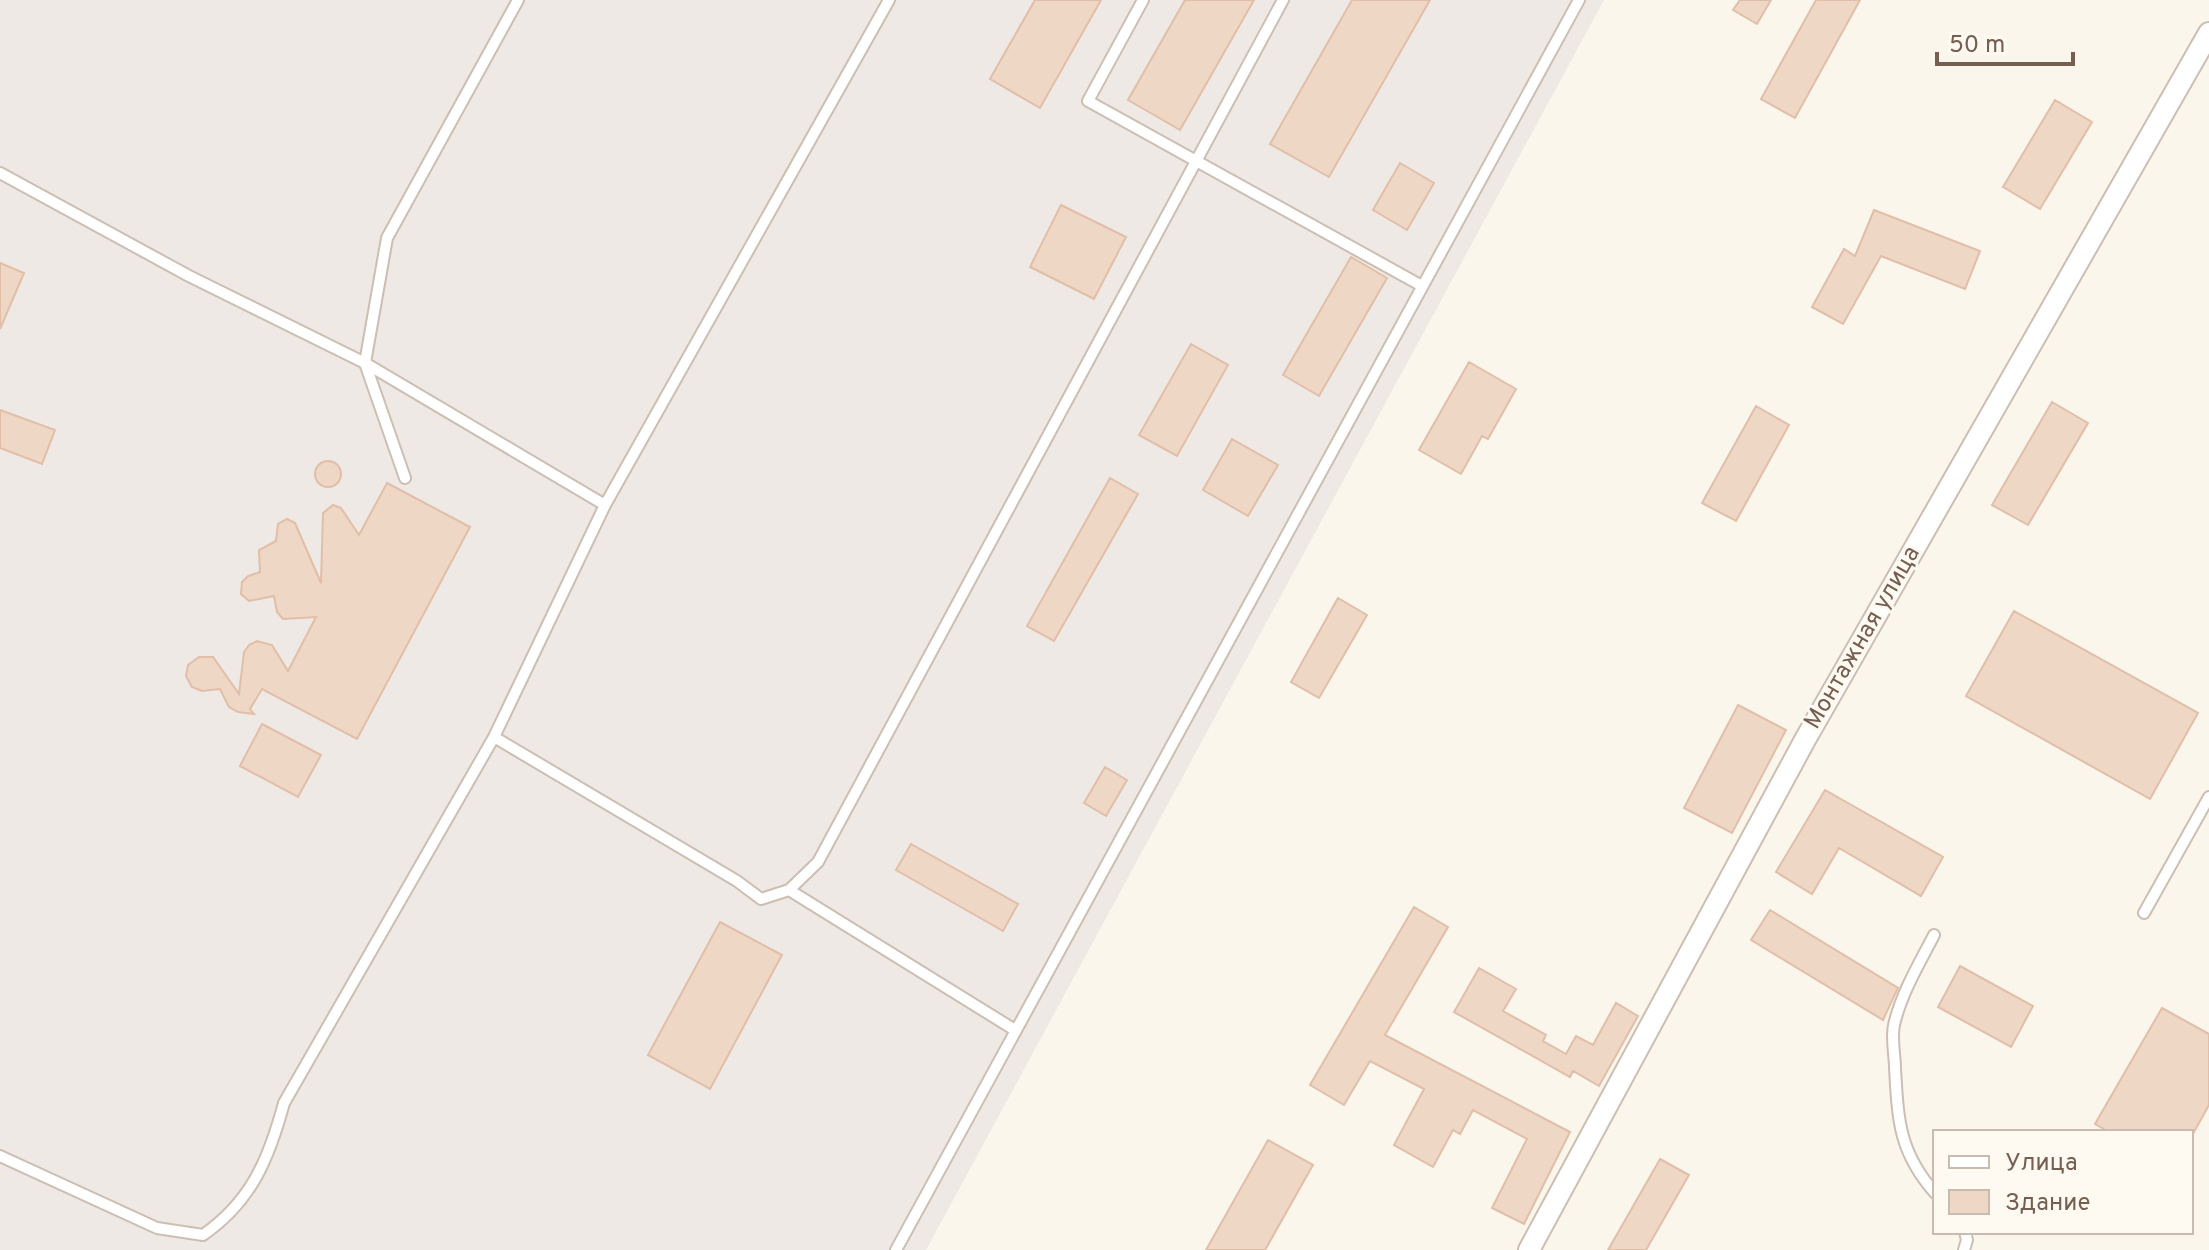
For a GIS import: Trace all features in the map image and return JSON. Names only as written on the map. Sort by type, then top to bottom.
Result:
[{"type":"street","name":"Монтажная улица","points":[[1529,1250],[1806,738],[2209,33]]},
{"type":"lane","points":[[405,478],[365,363],[387,238],[518,0]]},
{"type":"lane","points":[[0,1156],[157,1228],[203,1235],[226,1219],[256,1182],[274,1140],[284,1103],[494,737],[605,505],[889,0]]},
{"type":"lane","points":[[1143,0],[1088,101],[1422,286]]},
{"type":"lane","points":[[494,737],[737,881],[761,899],[789,890],[818,862],[1283,0]]},
{"type":"lane","points":[[896,1250],[1579,0]]},
{"type":"lane","points":[[0,173],[189,276],[365,363],[605,505]]},
{"type":"lane","points":[[2144,913],[2209,797]]},
{"type":"lane","points":[[789,890],[1015,1030]]},
{"type":"lane","points":[[1933,1191],[1920,1177],[1904,1146],[1897,1107],[1894,1027],[1912,979],[1934,935]]},
{"type":"shaded area","points":[[0,0],[1604,0],[926,1250],[0,1250]]},
{"type":"building","points":[[1035,0],[1101,0],[1040,108],[990,79]]},
{"type":"building","points":[[1185,0],[1254,0],[1180,130],[1128,100]]},
{"type":"building","points":[[1352,0],[1430,0],[1329,177],[1270,144]]},
{"type":"building","points":[[1740,0],[1771,0],[1757,24],[1733,10]]},
{"type":"building","points":[[1816,0],[1860,0],[1795,118],[1761,99]]},
{"type":"building","points":[[2055,100],[2092,122],[2040,209],[2003,187]]},
{"type":"building","points":[[1400,163],[1434,183],[1407,230],[1373,210]]},
{"type":"building","points":[[1061,205],[1126,237],[1094,299],[1030,267]]},
{"type":"building","points":[[1874,210],[1980,251],[1965,289],[1881,256],[1843,324],[1812,307],[1844,249],[1855,256]]},
{"type":"building","points":[[1351,257],[1387,278],[1319,396],[1283,375]]},
{"type":"building","points":[[0,263],[24,273],[0,329]]},
{"type":"building","points":[[1191,344],[1228,365],[1177,456],[1139,435]]},
{"type":"building","points":[[1469,362],[1516,389],[1488,439],[1482,436],[1461,474],[1419,450]]},
{"type":"building","points":[[2052,402],[2088,423],[2028,525],[1992,505]]},
{"type":"building","points":[[1756,406],[1789,425],[1736,521],[1702,503]]},
{"type":"building","points":[[0,410],[55,430],[42,464],[0,448]]},
{"type":"building","points":[[1232,439],[1278,465],[1248,516],[1203,490]]},
{"type":"building","points":[[328,461],[337,465],[341,474],[337,483],[328,487],[319,483],[315,474],[319,465]]},
{"type":"building","points":[[1110,478],[1138,494],[1054,641],[1027,626]]},
{"type":"building","points":[[387,483],[470,527],[357,739],[262,689],[250,709],[254,714],[229,707],[220,689],[202,691],[192,687],[186,676],[188,665],[199,657],[213,657],[239,694],[244,652],[257,641],[272,645],[288,671],[316,617],[283,619],[277,612],[274,596],[249,601],[241,594],[242,582],[260,572],[259,550],[276,541],[278,524],[287,519],[295,523],[321,583],[323,513],[333,505],[341,508],[359,535]]},
{"type":"building","points":[[1338,598],[1367,615],[1319,698],[1291,682]]},
{"type":"building","points":[[2014,611],[2198,713],[2150,799],[1966,696]]},
{"type":"building","points":[[1738,705],[1786,730],[1732,833],[1684,808]]},
{"type":"building","points":[[262,724],[321,755],[298,797],[240,766]]},
{"type":"building","points":[[1105,767],[1127,780],[1106,816],[1084,803]]},
{"type":"building","points":[[1825,790],[1943,857],[1921,896],[1839,848],[1812,894],[1776,872]]},
{"type":"building","points":[[911,844],[1018,904],[1003,931],[896,870]]},
{"type":"building","points":[[1414,907],[1448,927],[1385,1035],[1570,1132],[1524,1224],[1492,1208],[1527,1139],[1473,1110],[1460,1134],[1453,1130],[1433,1167],[1394,1145],[1424,1089],[1370,1061],[1344,1105],[1310,1085]]},
{"type":"building","points":[[1770,910],[1898,988],[1883,1020],[1751,940]]},
{"type":"building","points":[[720,922],[782,955],[710,1089],[648,1055]]},
{"type":"building","points":[[1960,966],[2033,1006],[2011,1047],[1938,1007]]},
{"type":"building","points":[[1479,968],[1516,989],[1503,1011],[1546,1035],[1543,1041],[1566,1054],[1576,1036],[1593,1045],[1616,1003],[1638,1016],[1599,1086],[1573,1071],[1570,1077],[1454,1012]]},
{"type":"building","points":[[2162,1008],[2209,1034],[2209,1105],[2194,1132],[2106,1130],[2095,1124]]},
{"type":"building","points":[[1268,1140],[1313,1165],[1265,1250],[1206,1250]]},
{"type":"building","points":[[1660,1159],[1689,1175],[1646,1250],[1608,1250]]}]
